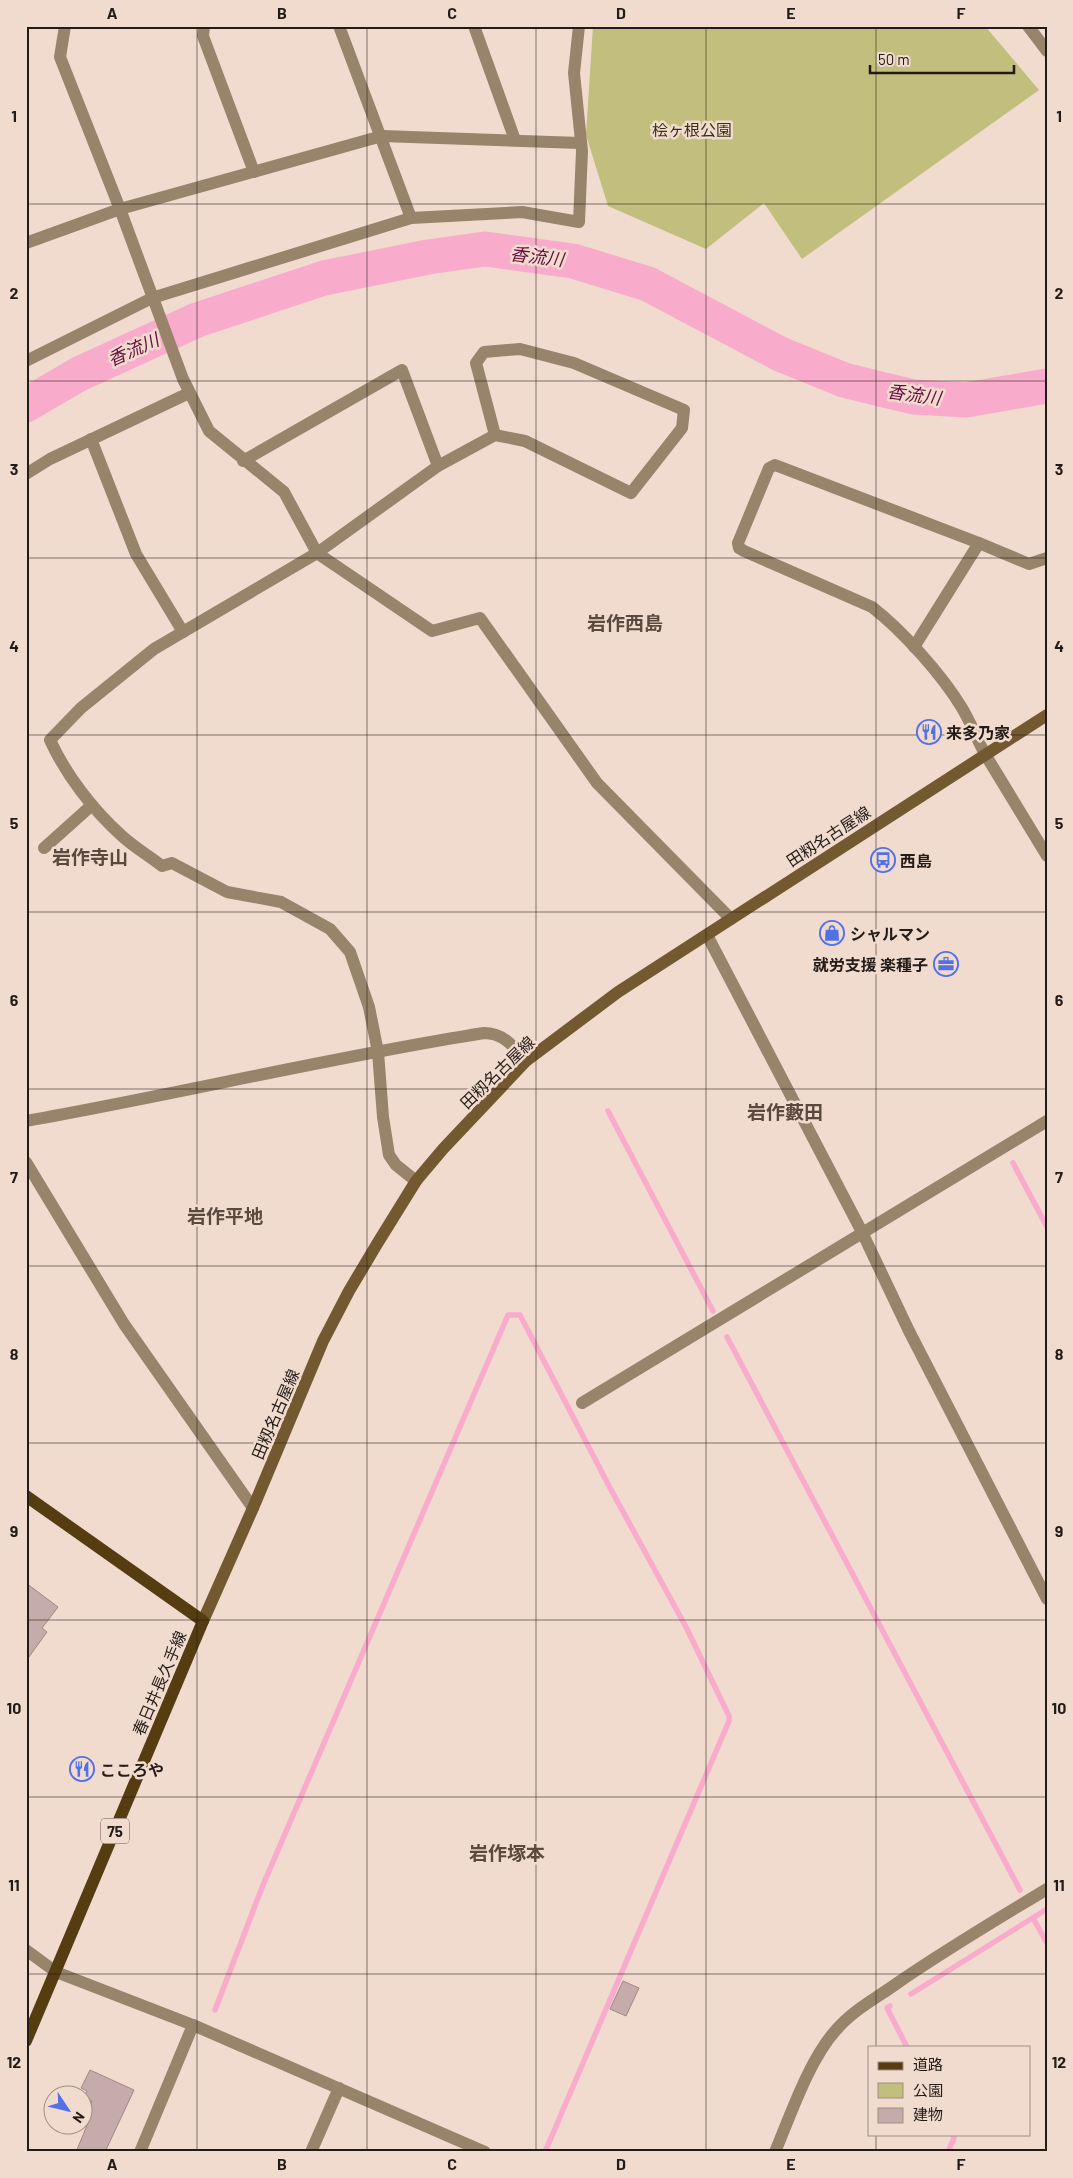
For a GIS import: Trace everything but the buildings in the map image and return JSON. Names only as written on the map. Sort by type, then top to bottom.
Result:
[{"type":"main road","name":"田籾名古屋線","points":[[203,1621],[323,1341],[349,1291],[416,1181],[443,1149],[526,1061],[618,992],[1047,715]]},
{"type":"main road","name":"春日井長久手線","points":[[26,1496],[203,1621],[26,2041]]},
{"type":"street","points":[[65,26],[60,57],[120,209],[183,379],[209,432],[284,492],[317,553],[432,631],[480,618],[597,783],[731,919]]},
{"type":"street","points":[[204,26],[203,36],[254,172]]},
{"type":"street","points":[[339,26],[412,218]]},
{"type":"street","points":[[474,26],[515,140]]},
{"type":"street","points":[[26,360],[154,304],[412,218],[522,212],[579,222],[582,151],[574,73],[579,26]]},
{"type":"street","points":[[1028,26],[1047,52]]},
{"type":"street","points":[[26,243],[120,209],[382,136],[580,143]]},
{"type":"street","points":[[416,1181],[396,1165],[389,1155],[383,1117],[378,1052],[370,1007],[350,952],[330,929],[281,902],[227,892],[172,863],[162,866],[122,836],[92,805],[58,756],[50,740],[81,708],[154,649],[317,553],[438,466],[495,436],[526,441],[631,492],[682,428],[684,410],[574,363],[520,349],[484,352],[476,362],[495,436]]},
{"type":"street","points":[[243,461],[402,370],[438,466]]},
{"type":"street","points":[[26,474],[50,459],[189,393]]},
{"type":"street","points":[[91,439],[136,554],[184,632]]},
{"type":"street","points":[[1047,558],[1029,564],[980,543],[775,465],[769,468],[738,543],[739,548],[872,607],[914,646],[962,708],[985,754],[1047,856]]},
{"type":"street","points":[[914,646],[980,543]]},
{"type":"street","points":[[44,848],[92,805]]},
{"type":"street","points":[[707,935],[862,1232],[905,1323],[1047,1599]]},
{"type":"street","points":[[26,1121],[138,1101],[378,1052],[492,1033],[507,1039],[526,1061]]},
{"type":"street","points":[[582,1403],[1047,1121]]},
{"type":"street","points":[[26,1162],[124,1324],[253,1508]]},
{"type":"street","points":[[775,2152],[812,2067],[835,2030],[864,2004],[948,1948],[1047,1888]]},
{"type":"street","points":[[26,1950],[56,1972],[194,2025],[485,2152]]},
{"type":"street","points":[[140,2152],[194,2025]]},
{"type":"street","points":[[311,2152],[338,2088]]},
{"type":"green space","name":"桧ヶ根公園","points":[[593,26],[985,26],[1039,90],[802,259],[764,203],[706,249],[608,206],[586,135]]},
{"type":"waterway","name":"香流川","points":[[26,405],[79,374],[197,320],[324,278],[428,257],[485,249],[573,261],[648,284],[780,354],[844,380],[880,389],[914,397],[966,400],[1047,386]]},
{"type":"waterway","points":[[608,1111],[713,1311]]},
{"type":"waterway","points":[[1013,1163],[1047,1227]]},
{"type":"waterway","points":[[215,2010],[263,1885],[508,1315],[520,1315],[609,1486],[686,1627],[729,1716],[729,1721],[545,2152]]},
{"type":"waterway","points":[[727,1337],[1020,1890]]},
{"type":"waterway","points":[[911,1994],[1047,1909]]},
{"type":"waterway","points":[[1033,1918],[1047,1943]]},
{"type":"waterway","points":[[890,2006],[887,2008],[906,2046]]},
{"type":"waterway","points":[[948,2152],[954,2136]]},
{"type":"place","name":"来多乃家","points":[[929,732]]},
{"type":"place","name":"西島","points":[[883,860]]},
{"type":"place","name":"シャルマン","points":[[832,933]]},
{"type":"place","name":"就労支援 楽種子","points":[[946,964]]},
{"type":"place","name":"こころや","points":[[82,1769]]},
{"type":"district","name":"岩作西島","points":[[625,622]]},
{"type":"district","name":"岩作寺山","points":[[90,856]]},
{"type":"district","name":"岩作藪田","points":[[785,1111]]},
{"type":"district","name":"岩作平地","points":[[225,1215]]},
{"type":"district","name":"岩作塚本","points":[[507,1852]]}]
